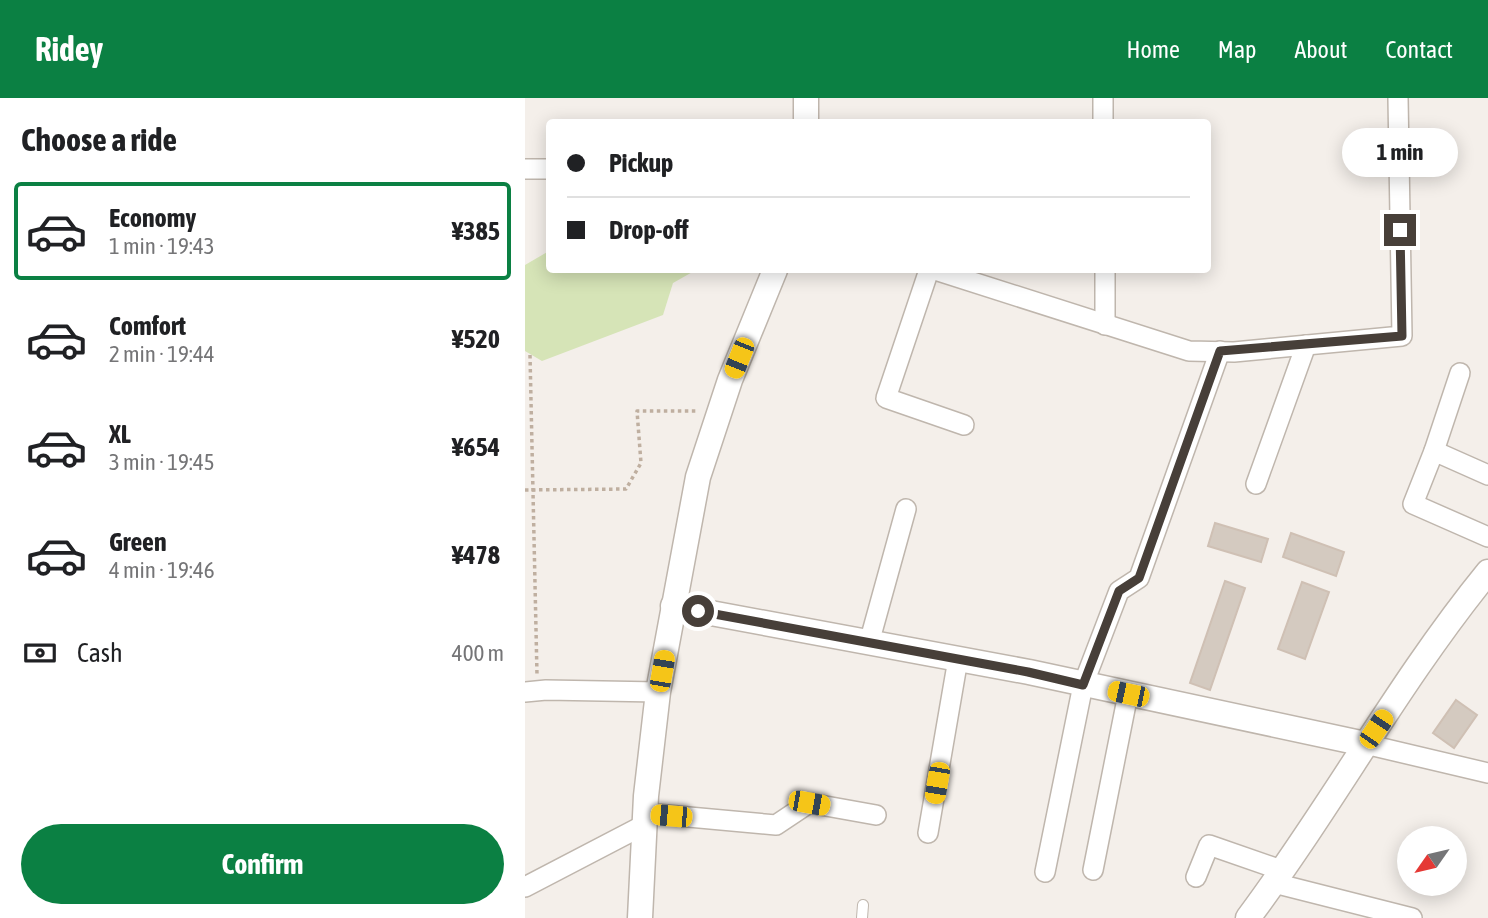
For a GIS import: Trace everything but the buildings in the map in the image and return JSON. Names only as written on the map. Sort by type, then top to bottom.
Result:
[{"type":"street","points":[[806,98],[806,119]]},
{"type":"street","points":[[1103,98],[1103,119]]},
{"type":"street","points":[[944,273],[1189,351],[1306,345],[1402,336],[1398,98]]},
{"type":"street","points":[[525,169],[546,169]]},
{"type":"street","points":[[640,918],[645,819],[658,692],[698,477],[720,409],[774,273]]},
{"type":"street","points":[[928,273],[886,398],[964,425]]},
{"type":"street","points":[[1105,273],[1105,325]]},
{"type":"street","points":[[1255,484],[1306,345]]},
{"type":"street","points":[[1045,872],[1083,685],[1119,591],[1139,578],[1220,351]]},
{"type":"street","points":[[1460,373],[1413,504],[1488,537]]},
{"type":"street","points":[[1434,451],[1488,475]]},
{"type":"street","points":[[869,643],[907,509]]},
{"type":"street","points":[[1248,918],[1279,877],[1365,744],[1458,609],[1488,572]]},
{"type":"street","points":[[673,606],[958,659],[1365,744],[1488,773]]},
{"type":"street","points":[[928,833],[958,659]]},
{"type":"street","points":[[531,691],[658,692]]},
{"type":"street","points":[[1093,870],[1128,694]]},
{"type":"street","points":[[525,887],[645,819],[775,825],[809,803],[876,815]]},
{"type":"street","points":[[1196,877],[1209,845],[1279,877],[1412,918]]},
{"type":"lane","points":[[862,918],[863,905]]},
{"type":"path","points":[[530,355],[533,489],[531,691]]},
{"type":"path","points":[[525,490],[626,489],[641,463],[637,411],[687,412],[720,409]]},
{"type":"green space","points":[[546,253],[546,273],[691,273],[673,283],[663,315],[542,361],[525,351],[525,265]]},
{"type":"route","points":[[698,611],[1028,672],[1083,685],[1119,591],[1139,578],[1220,351],[1234,352],[1402,336],[1400,230]]}]
